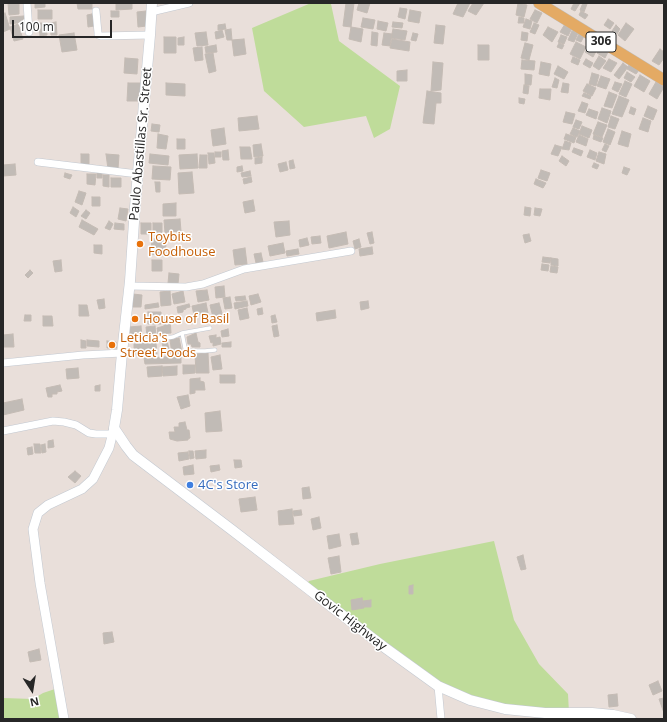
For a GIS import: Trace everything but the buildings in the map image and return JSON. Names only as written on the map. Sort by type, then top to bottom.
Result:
[{"type":"main road","name":"306","points":[[539,3],[664,80]]},
{"type":"main road","name":"Paulo Abastillas Sr. Street","points":[[113,431],[117,410],[129,286],[151,8]]},
{"type":"main road","name":"Govic Highway","points":[[113,431],[133,455],[384,647],[438,686],[470,700],[505,709],[545,713],[592,713],[613,715],[631,719]]},
{"type":"street","points":[[27,3],[29,32]]},
{"type":"street","points":[[151,8],[189,3]]},
{"type":"street","points":[[96,11],[98,35],[150,34]]},
{"type":"street","points":[[38,162],[138,174]]},
{"type":"street","points":[[129,286],[186,288],[203,284],[244,269],[351,251]]},
{"type":"street","points":[[3,363],[83,355],[122,353]]},
{"type":"street","points":[[3,431],[53,420],[76,425],[89,433],[96,434],[113,431],[109,448],[93,479],[82,489],[48,505],[38,513],[33,530],[40,583],[64,719]]},
{"type":"street","points":[[438,686],[441,719]]},
{"type":"lane","points":[[123,340],[153,340],[210,328]]},
{"type":"lane","points":[[182,334],[185,348],[190,351],[215,350]]},
{"type":"green space","points":[[311,3],[331,4],[339,41],[400,86],[390,129],[374,138],[366,116],[304,127],[264,91],[252,28]]},
{"type":"green space","points":[[494,541],[514,620],[539,664],[568,694],[569,713],[545,713],[459,696],[305,586],[309,581],[380,564]]},
{"type":"green space","points":[[55,689],[61,719],[3,719],[3,698],[33,699],[43,693]]},
{"type":"place","name":"Toybits Foodhouse","points":[[140,244]]},
{"type":"place","name":"House of Basil","points":[[135,319]]},
{"type":"place","name":"Leticia's Street Foods","points":[[112,345]]},
{"type":"place","name":"4C's Store","points":[[190,485]]}]
